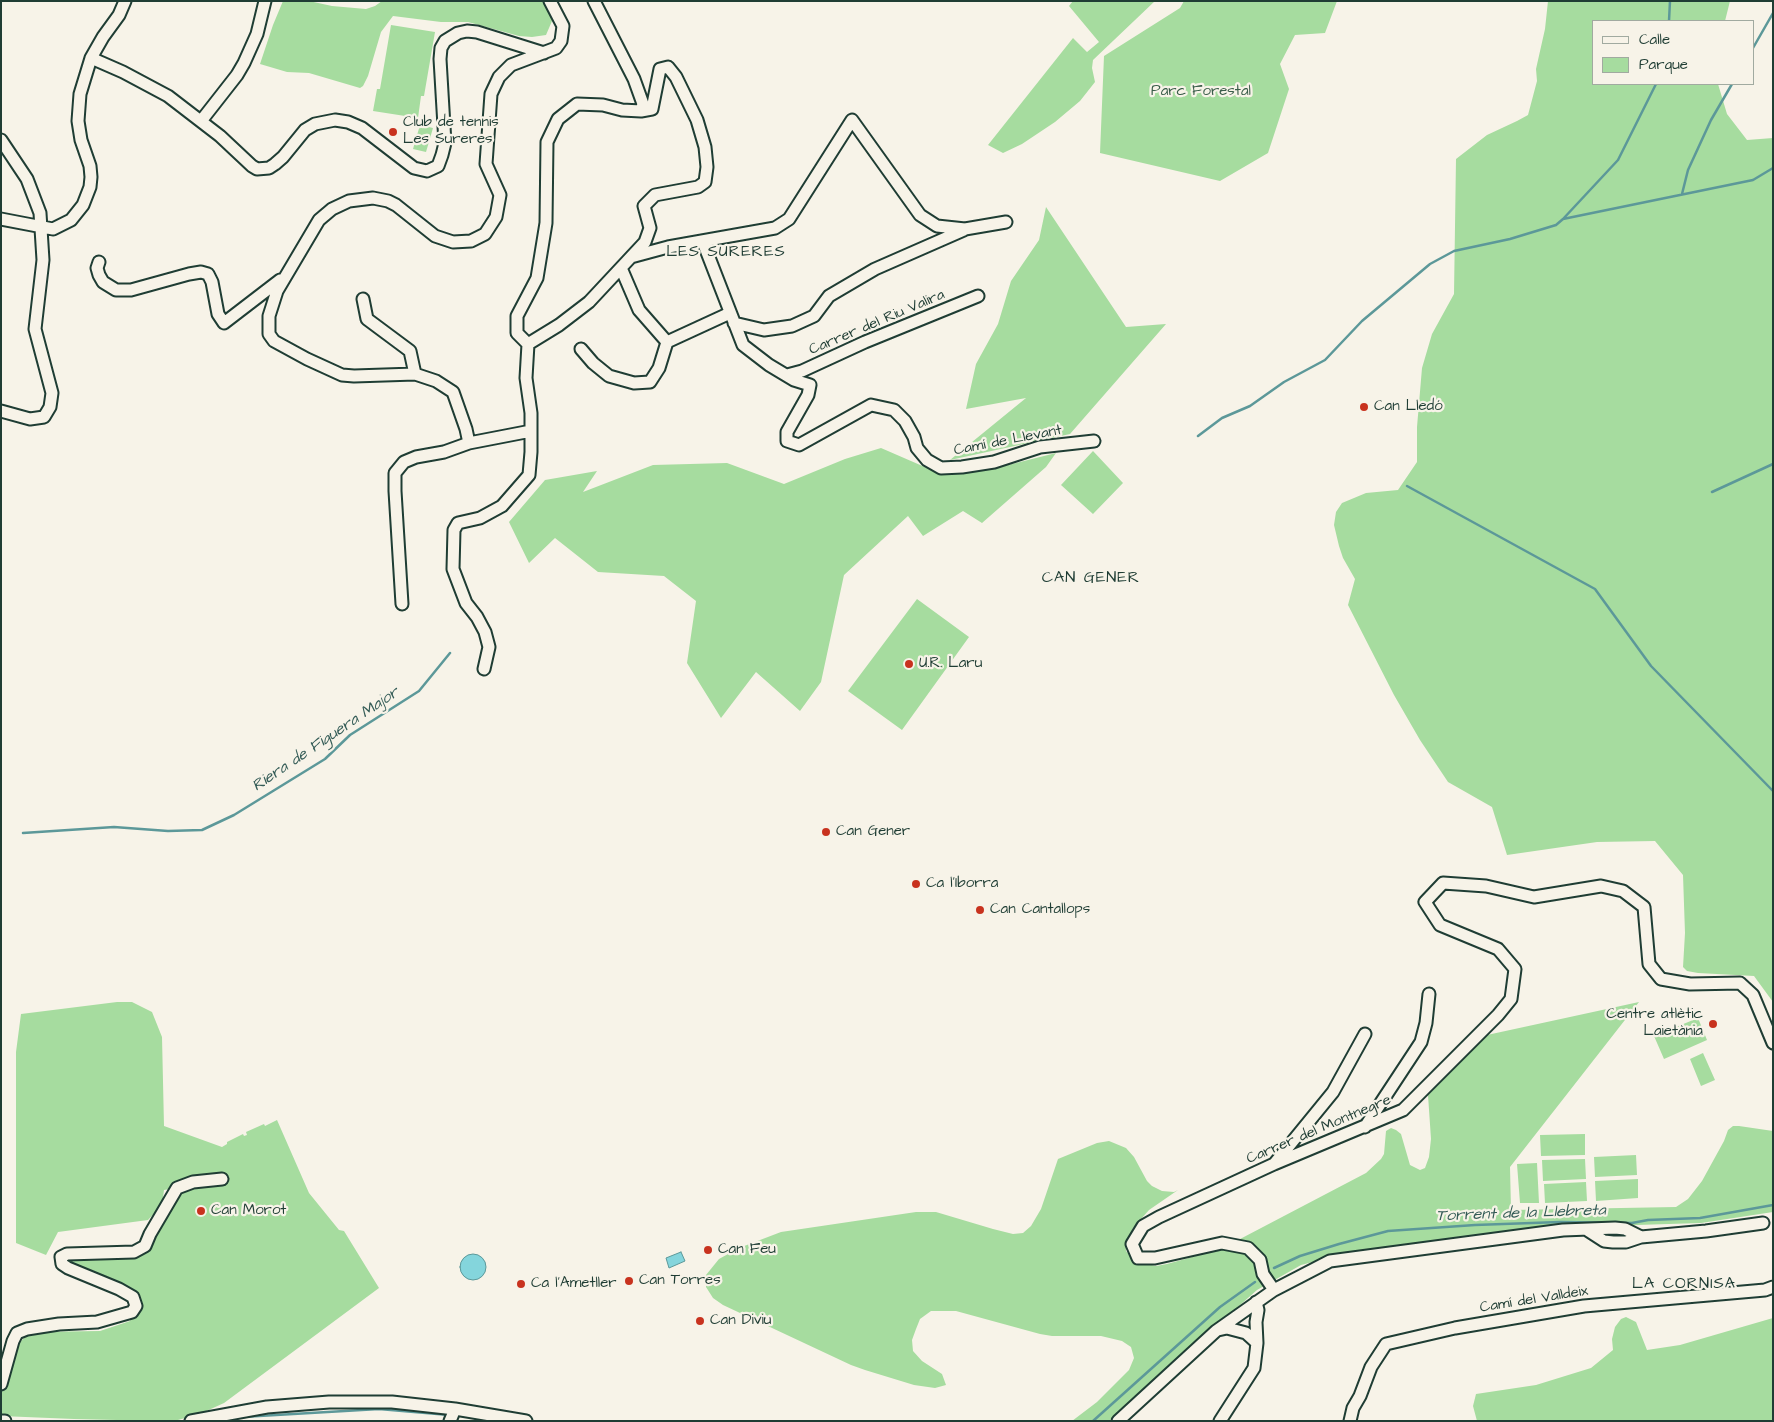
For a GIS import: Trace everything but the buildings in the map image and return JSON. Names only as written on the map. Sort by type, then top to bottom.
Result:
[{"type":"street","points":[[1,219],[53,229],[71,220],[83,205],[90,187],[90,166],[78,127],[78,106],[83,80],[91,58],[119,15],[125,1]]},
{"type":"street","points":[[201,121],[237,75],[244,63],[257,34],[265,1]]},
{"type":"street","points":[[469,443],[466,429],[452,392],[436,381],[415,374],[342,375],[307,360],[274,341],[269,334],[267,325],[277,291],[285,276],[319,220],[332,208],[349,201],[373,198],[396,205],[435,236],[454,242],[471,241],[485,234],[496,217],[500,195],[486,164],[490,94],[499,76],[511,65],[556,48],[561,41],[563,26],[550,1]]},
{"type":"street","points":[[594,1],[634,78],[642,104],[641,110]]},
{"type":"street","points":[[91,58],[157,90],[220,136],[257,169],[269,168],[275,164],[305,130],[315,124],[335,120],[348,122],[362,128],[414,168],[427,171],[438,166],[445,143],[440,59],[441,48],[445,41],[458,33],[467,31],[477,32],[544,53]]},
{"type":"street","points":[[668,67],[676,77],[697,120],[705,147],[707,167],[705,182],[698,187],[655,196],[644,206],[650,228],[645,242],[589,302],[559,325],[528,344],[516,333],[516,316],[537,278],[546,223],[547,142],[558,118],[577,104],[603,105],[622,110],[652,109],[660,69],[668,67]]},
{"type":"street","points":[[631,257],[668,247],[775,228],[788,219],[852,120],[920,215],[937,226],[965,229]]},
{"type":"street","points":[[1,140],[27,179],[40,213],[43,260],[35,329],[52,393],[50,406],[44,417],[30,419],[1,411]]},
{"type":"street","points":[[667,342],[732,318],[764,330],[792,326],[814,316],[829,296],[868,274],[965,229],[1006,222]]},
{"type":"street","points":[[703,242],[743,346],[769,365],[787,375]]},
{"type":"street","points":[[99,262],[97,268],[103,282],[116,290],[131,290],[189,274],[201,272],[208,274],[212,282],[218,314],[224,324],[285,276]]},
{"type":"street","points":[[621,268],[639,310],[667,342]]},
{"type":"street","name":"Carrer del Riu Valira","points":[[787,375],[802,371],[865,342],[978,296]]},
{"type":"street","points":[[363,299],[367,319],[410,351],[415,374]]},
{"type":"street","points":[[581,349],[609,376],[634,383],[650,382],[659,368],[667,342]]},
{"type":"street","points":[[484,669],[489,647],[485,632],[477,617],[466,603],[453,569],[454,530],[458,523],[480,518],[502,506],[529,475],[531,413],[526,378],[528,344]]},
{"type":"street","name":"Camí de Llevant","points":[[787,375],[794,380],[810,385],[808,395],[787,432],[787,441],[799,445],[871,405],[894,410],[905,421],[914,437],[917,448],[927,460],[941,468],[962,468],[994,462],[1040,447],[1094,441]]},
{"type":"street","points":[[402,604],[394,491],[395,473],[404,462],[416,457],[444,452],[469,443],[531,431]]},
{"type":"street","name":"Carrer del Montnegre","points":[[1274,1290],[1263,1274],[1260,1260],[1248,1248],[1222,1243],[1155,1258],[1138,1258],[1132,1244],[1143,1226],[1159,1217],[1274,1164],[1403,1110],[1511,999],[1515,969],[1498,949],[1440,925],[1425,902],[1443,883],[1486,886],[1534,897],[1602,886],[1623,891],[1644,907],[1649,964],[1661,979],[1690,984],[1740,983],[1753,995],[1773,1043]]},
{"type":"street","points":[[1365,1127],[1421,1042],[1426,1023],[1429,994]]},
{"type":"street","points":[[1274,1164],[1333,1092],[1365,1034]]},
{"type":"street","points":[[1,1384],[12,1342],[18,1333],[27,1329],[59,1324],[96,1322],[132,1312],[136,1306],[133,1297],[119,1289],[68,1268],[62,1264],[61,1257],[67,1254],[134,1252],[145,1246],[177,1188],[193,1182],[222,1178]]},
{"type":"street","points":[[1118,1421],[1216,1331],[1274,1290],[1330,1261],[1563,1230],[1587,1230],[1604,1241],[1626,1242],[1641,1237],[1763,1223]]},
{"type":"street","name":"Camí del Valldeix","points":[[1350,1421],[1353,1408],[1360,1396],[1371,1367],[1386,1344],[1455,1328],[1584,1306],[1766,1290],[1773,1287]]},
{"type":"street","points":[[1220,1421],[1254,1368],[1258,1310],[1256,1302]]},
{"type":"street","points":[[1216,1331],[1227,1328],[1246,1332],[1257,1343]]},
{"type":"street","points":[[191,1421],[267,1407],[328,1402],[392,1402],[455,1409],[526,1421]]},
{"type":"street","points":[[1353,1408],[1360,1421]]},
{"type":"street","points":[[450,1421],[455,1409]]},
{"type":"green space","points":[[283,1],[309,1],[332,6],[366,9],[382,1],[548,1],[552,21],[546,35],[532,37],[519,36],[468,22],[441,22],[393,16],[381,32],[368,76],[360,88],[309,73],[287,72],[260,64]]},
{"type":"green space","points":[[1073,1],[1155,1],[1093,60],[1092,68],[1095,82],[1080,101],[1055,122],[1022,144],[1003,153],[988,145],[1073,38],[1087,52],[1099,42],[1069,6]]},
{"type":"green space","name":"Parc Forestal","points":[[1184,1],[1337,1],[1325,33],[1295,35],[1280,64],[1289,89],[1268,153],[1220,181],[1100,153],[1104,56],[1180,8]]},
{"type":"green space","points":[[1548,1],[1730,1],[1725,20],[1592,20],[1592,85],[1718,85],[1727,114],[1747,140],[1773,138],[1773,1002],[1754,976],[1698,973],[1687,971],[1683,967],[1685,933],[1683,875],[1655,841],[1597,842],[1507,855],[1492,807],[1448,782],[1420,740],[1394,695],[1348,605],[1355,579],[1343,558],[1339,546],[1334,525],[1336,512],[1342,503],[1366,493],[1398,490],[1417,462],[1417,427],[1422,368],[1432,334],[1454,294],[1456,159],[1487,135],[1528,115],[1537,81],[1536,69],[1545,29]]},
{"type":"green space","points":[[391,25],[435,32],[424,96],[421,96],[418,118],[373,111],[377,89],[380,89]]},
{"type":"green space","points":[[420,125],[433,128],[426,152],[413,149]]},
{"type":"green space","points":[[1046,207],[1126,327],[1166,324],[1070,434],[950,460],[1026,398],[966,409],[976,364],[998,324],[1011,281],[1039,240]]},
{"type":"green space","points":[[881,448],[934,471],[1000,467],[1056,453],[1046,467],[982,523],[963,511],[923,536],[908,516],[844,575],[821,682],[800,711],[756,672],[721,718],[687,663],[696,601],[664,576],[598,572],[555,538],[529,563],[509,522],[545,480],[597,471],[583,492],[653,465],[727,463],[784,484],[845,459]]},
{"type":"green space","points":[[1093,451],[1123,483],[1093,514],[1061,485]]},
{"type":"green space","name":"U.R. Laru","points":[[917,599],[969,637],[902,730],[848,691]]},
{"type":"green space","points":[[117,1002],[132,1002],[152,1012],[162,1037],[164,1126],[222,1147],[227,1142],[243,1134],[244,1136],[247,1135],[246,1132],[277,1120],[309,1193],[339,1230],[344,1231],[379,1288],[224,1403],[202,1413],[178,1420],[159,1421],[1,1416],[1,1394],[14,1348],[30,1332],[100,1331],[130,1321],[138,1299],[62,1264],[61,1257],[134,1252],[176,1188],[164,1190],[162,1205],[148,1220],[58,1232],[46,1255],[16,1243],[16,1052],[21,1014]]},
{"type":"green space","points":[[1639,1002],[1510,1167],[1511,1210],[1676,1207],[1688,1199],[1702,1181],[1728,1130],[1733,1126],[1739,1126],[1773,1131],[1773,1212],[1701,1223],[1572,1227],[1418,1243],[1356,1251],[1301,1265],[1257,1290],[1109,1421],[1072,1421],[1097,1402],[1129,1370],[1134,1358],[1131,1347],[1122,1341],[1101,1336],[1052,1336],[956,1311],[931,1311],[920,1319],[912,1340],[913,1351],[922,1361],[942,1374],[946,1385],[935,1388],[914,1385],[851,1365],[723,1305],[713,1298],[706,1287],[706,1275],[719,1259],[739,1248],[781,1232],[916,1212],[936,1212],[1013,1234],[1023,1233],[1031,1226],[1041,1209],[1058,1159],[1097,1143],[1109,1141],[1126,1148],[1134,1157],[1147,1181],[1152,1186],[1162,1191],[1174,1192],[1178,1190],[1149,1210],[1133,1228],[1126,1245],[1126,1251],[1130,1255],[1139,1262],[1156,1266],[1221,1249],[1366,1173],[1384,1154],[1386,1131],[1391,1128],[1401,1134],[1410,1165],[1420,1170],[1425,1168],[1429,1157],[1431,1139],[1428,1095],[1487,1035]]},
{"type":"green space","points":[[1698,1018],[1707,1040],[1664,1059],[1654,1036]]},
{"type":"green space","points":[[1703,1053],[1715,1080],[1701,1086],[1690,1059]]},
{"type":"green space","points":[[1585,1134],[1585,1155],[1541,1156],[1540,1135]]},
{"type":"green space","points":[[1636,1155],[1637,1175],[1595,1177],[1594,1157]]},
{"type":"green space","points":[[1585,1159],[1586,1179],[1543,1181],[1542,1160]]},
{"type":"green space","points":[[1537,1163],[1539,1203],[1520,1203],[1517,1164]]},
{"type":"green space","points":[[1638,1179],[1638,1198],[1596,1201],[1595,1181]]},
{"type":"green space","points":[[1586,1182],[1587,1201],[1545,1203],[1544,1184]]},
{"type":"green space","points":[[1626,1317],[1636,1322],[1647,1350],[1680,1345],[1773,1318],[1773,1421],[1477,1421],[1473,1406],[1476,1394],[1536,1385],[1591,1368],[1613,1350],[1612,1339],[1615,1327],[1621,1319]]},
{"type":"water","points":[[681,1252],[685,1261],[669,1268],[666,1258]]},
{"type":"water","points":[[473,1254],[482,1258],[486,1267],[482,1276],[473,1280],[464,1276],[460,1267],[464,1258]]},
{"type":"waterway","points":[[1669,20],[1670,1]]},
{"type":"waterway","points":[[1754,46],[1773,13]]},
{"type":"waterway","points":[[1563,219],[1618,160],[1656,85]]},
{"type":"waterway","points":[[1682,194],[1688,170],[1711,120],[1731,85]]},
{"type":"waterway","points":[[1198,436],[1222,418],[1250,406],[1284,382],[1325,360],[1362,321],[1430,264],[1454,251],[1510,239],[1556,225],[1563,219],[1753,180],[1773,168]]},
{"type":"waterway","points":[[1712,492],[1773,464]]},
{"type":"waterway","points":[[1407,486],[1595,589],[1651,666],[1773,791]]},
{"type":"waterway","name":"Riera de Figuera Major","points":[[23,833],[114,827],[168,831],[202,830],[234,815],[325,759],[350,735],[419,691],[450,653]]},
{"type":"waterway","name":"Torrent de la Llebreta","points":[[1274,1268],[1300,1256],[1388,1231],[1560,1222],[1632,1223],[1648,1220],[1700,1218],[1773,1205]]},
{"type":"waterway","name":"Torrent de la Llebreta","points":[[1093,1421],[1220,1307],[1255,1282]]},
{"type":"waterway","points":[[242,1417],[379,1409],[449,1415]]},
{"type":"place","name":"Club de tennis Les Sureres","points":[[393,132]]},
{"type":"place","name":"Can Lledó","points":[[1364,407]]},
{"type":"place","name":"U.R. Laru","points":[[909,664]]},
{"type":"place","name":"Can Gener","points":[[826,832]]},
{"type":"place","name":"Ca l'Iborra","points":[[916,884]]},
{"type":"place","name":"Can Cantallops","points":[[980,910]]},
{"type":"place","name":"Centre atlètic Laietània","points":[[1713,1024]]},
{"type":"place","name":"Can Morot","points":[[201,1211]]},
{"type":"place","name":"Can Feu","points":[[708,1250]]},
{"type":"place","name":"Can Torres","points":[[629,1281]]},
{"type":"place","name":"Ca l'Ametller","points":[[521,1284]]},
{"type":"place","name":"Can Diviu","points":[[700,1321]]},
{"type":"district","name":"LES SURERES","points":[[726,253]]},
{"type":"district","name":"CAN GENER","points":[[1091,579]]},
{"type":"district","name":"LA CORNISA","points":[[1684,1285]]}]
